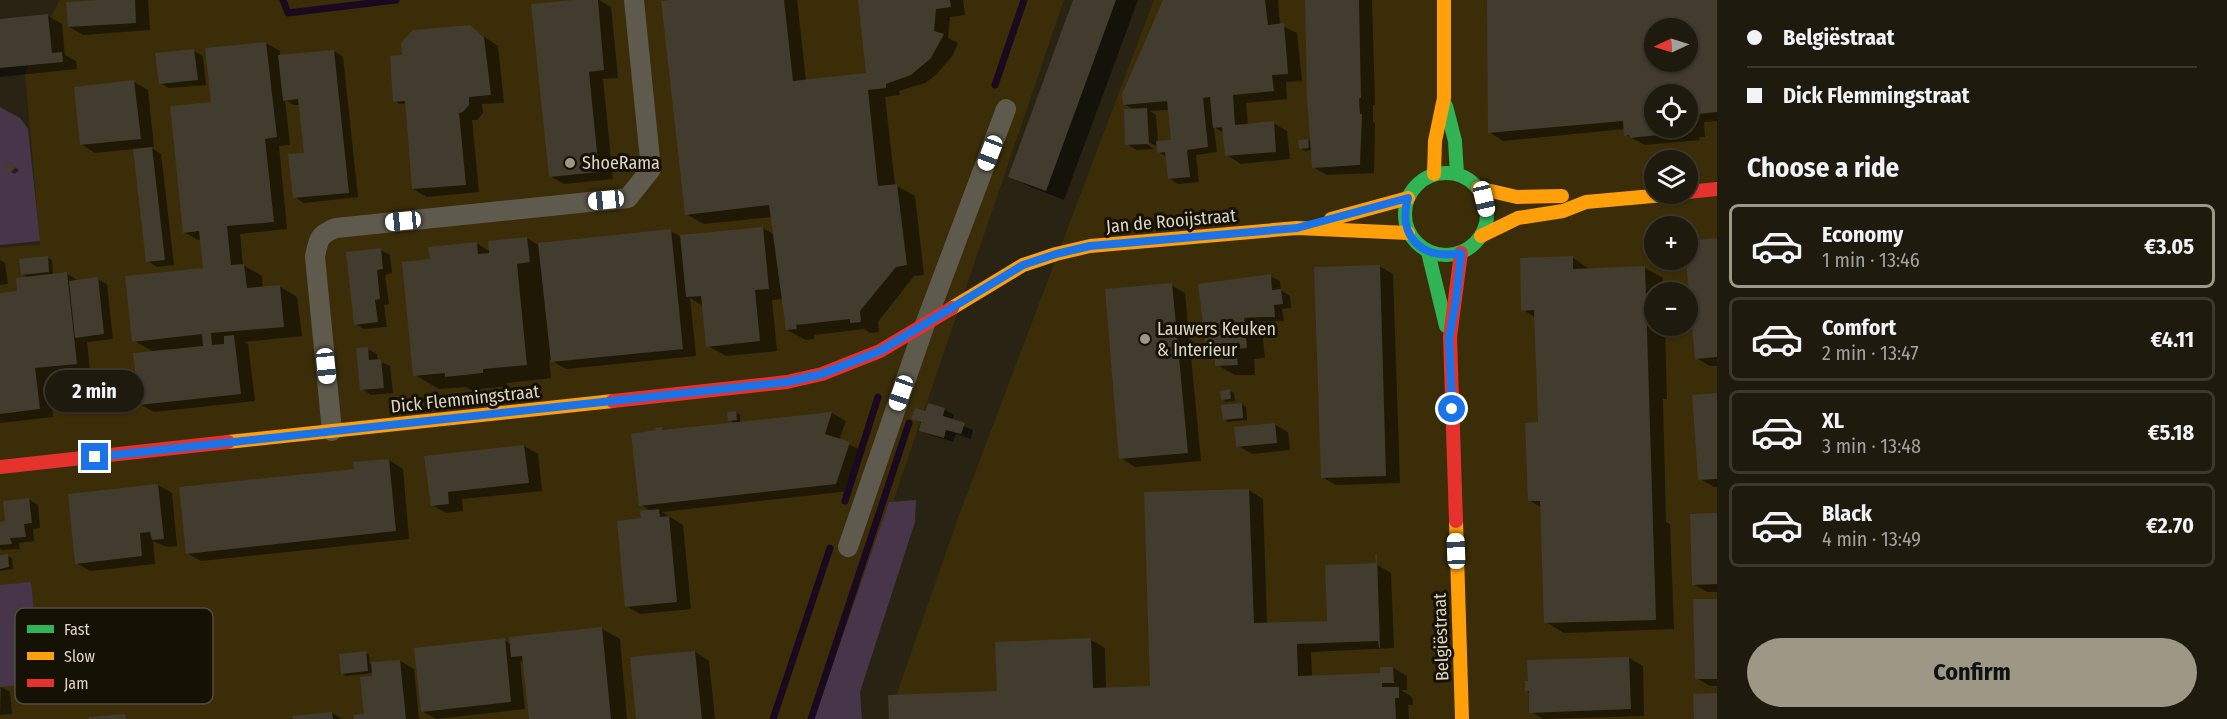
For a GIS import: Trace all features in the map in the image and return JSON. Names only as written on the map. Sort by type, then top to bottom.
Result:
[{"type":"street","points":[[332,431],[315,257],[317,242],[325,231],[336,228],[628,198],[651,169],[634,0]]},
{"type":"street","points":[[1434,174],[1435,141],[1444,98],[1444,0]]},
{"type":"street","points":[[1444,98],[1455,141],[1457,174]]},
{"type":"street","points":[[848,547],[924,327],[1006,109]]},
{"type":"street","points":[[1434,174],[1457,174],[1478,188],[1487,211],[1486,224],[1481,236],[1461,253],[1448,256],[1428,252],[1415,243],[1408,233],[1404,219],[1408,198],[1414,187],[1423,179],[1434,174]]},
{"type":"street","points":[[1478,188],[1516,197],[1562,196],[1586,202]]},
{"type":"street","points":[[1698,191],[1717,189]]},
{"type":"street","points":[[1481,236],[1518,218],[1563,211],[1586,202],[1644,197]]},
{"type":"street","name":"Jan de Rooijstraat","points":[[1297,228],[1408,198]]},
{"type":"street","name":"Jan de Rooijstraat","points":[[924,327],[1023,265],[1090,246],[1297,228],[1408,233]]},
{"type":"street","name":"Belgiëstraat","points":[[1428,252],[1449,338],[1462,719]]},
{"type":"street","name":"Belgiëstraat","points":[[1449,338],[1461,253]]},
{"type":"street","name":"Dick Flemmingstraat","points":[[0,467],[787,382],[822,374],[880,351],[924,327]]},
{"type":"shaded area","points":[[59,0],[1064,0],[819,719],[0,719],[0,248],[40,244],[25,73]]},
{"type":"shaded area","points":[[1154,0],[1717,0],[1717,719],[888,719],[959,515]]},
{"type":"shaded area","points":[[0,107],[20,118],[28,129],[40,241],[0,245]]},
{"type":"shaded area","points":[[916,500],[915,522],[860,692],[862,719],[814,719],[889,502]]},
{"type":"shaded area","points":[[31,582],[34,608],[15,608],[15,686],[0,687],[0,585]]},
{"type":"building","points":[[135,0],[136,23],[68,27],[66,2]]},
{"type":"building","points":[[598,0],[604,70],[589,72],[599,172],[549,177],[531,4]]},
{"type":"building","points":[[784,0],[793,81],[866,73],[858,0],[950,0],[951,7],[936,9],[934,31],[944,34],[931,58],[911,75],[886,84],[886,88],[868,90],[878,186],[897,184],[907,265],[896,267],[860,311],[861,322],[850,323],[850,319],[796,325],[797,329],[786,330],[769,205],[685,215],[661,1]]},
{"type":"building","points":[[1073,0],[1116,0],[1046,191],[1008,177]]},
{"type":"building","points":[[1163,0],[1265,0],[1268,25],[1284,23],[1288,74],[1272,75],[1274,91],[1233,95],[1235,125],[1274,121],[1276,152],[1225,156],[1222,127],[1213,128],[1210,97],[1203,98],[1208,147],[1187,150],[1190,177],[1168,179],[1165,152],[1157,153],[1156,141],[1171,140],[1167,101],[1123,105],[1122,94]]},
{"type":"building","points":[[1305,0],[1359,0],[1361,98],[1359,98],[1360,114],[1362,114],[1360,165],[1312,168],[1307,99]]},
{"type":"building","points":[[1487,0],[1717,0],[1717,112],[1698,114],[1698,84],[1644,84],[1644,136],[1630,138],[1629,135],[1624,136],[1623,121],[1488,133]]},
{"type":"building","points":[[48,14],[52,53],[62,52],[63,62],[0,68],[0,19]]},
{"type":"building","points":[[470,25],[484,37],[491,95],[469,97],[469,105],[459,113],[466,185],[412,189],[405,101],[393,102],[390,56],[402,55],[401,43],[413,30]]},
{"type":"building","points":[[266,42],[277,137],[265,139],[274,222],[227,226],[231,265],[244,264],[247,288],[280,285],[284,327],[211,333],[212,345],[224,344],[224,336],[234,335],[241,394],[139,405],[133,353],[203,346],[202,334],[132,342],[125,276],[203,268],[199,231],[183,233],[170,106],[211,102],[205,48]]},
{"type":"building","points":[[194,49],[198,80],[159,84],[155,53]]},
{"type":"building","points":[[334,50],[349,193],[293,198],[288,154],[304,153],[298,99],[283,101],[278,55]]},
{"type":"building","points":[[134,80],[141,139],[80,145],[74,87]]},
{"type":"building","points":[[1147,108],[1149,144],[1125,145],[1124,109]]},
{"type":"building","points":[[1308,139],[1309,148],[1299,149],[1298,140]]},
{"type":"building","points":[[152,147],[165,260],[146,262],[133,149]]},
{"type":"building","points":[[10,161],[16,167],[10,173],[4,168]]},
{"type":"building","points":[[763,227],[769,289],[755,290],[760,341],[706,347],[701,296],[686,297],[680,235]]},
{"type":"building","points":[[671,229],[683,349],[551,362],[538,243]]},
{"type":"building","points":[[527,237],[530,262],[517,264],[527,365],[483,369],[483,373],[445,377],[445,373],[413,376],[402,262],[430,259],[428,247],[477,242],[478,254],[489,253],[488,241]]},
{"type":"building","points":[[1717,238],[1717,357],[1695,359],[1693,336],[1698,336],[1698,282],[1688,282],[1687,270],[1698,270],[1698,240]]},
{"type":"building","points":[[381,248],[383,269],[377,270],[380,299],[375,300],[378,322],[354,325],[346,252]]},
{"type":"building","points":[[48,256],[49,272],[21,275],[19,259]]},
{"type":"building","points":[[1573,256],[1573,269],[1644,266],[1644,336],[1647,336],[1656,620],[1544,623],[1540,501],[1528,501],[1525,423],[1538,422],[1534,310],[1521,311],[1520,258]]},
{"type":"building","points":[[1380,265],[1386,476],[1321,478],[1314,267]]},
{"type":"building","points":[[67,272],[77,364],[35,368],[40,409],[0,414],[0,293],[17,291],[16,278]]},
{"type":"building","points":[[1271,274],[1272,290],[1281,289],[1283,304],[1274,305],[1275,317],[1244,317],[1247,348],[1236,349],[1238,365],[1215,366],[1215,347],[1206,348],[1198,284]]},
{"type":"building","points":[[98,277],[104,334],[75,338],[69,281]]},
{"type":"building","points":[[1172,283],[1188,453],[1119,459],[1105,289]]},
{"type":"building","points":[[368,347],[369,360],[381,359],[384,388],[360,390],[356,348]]},
{"type":"building","points":[[1230,389],[1231,399],[1221,400],[1220,391]]},
{"type":"building","points":[[1717,393],[1717,479],[1698,480],[1692,395]]},
{"type":"building","points":[[928,403],[945,408],[943,416],[965,423],[961,434],[946,430],[944,438],[919,431],[921,422],[911,419],[915,408],[925,411]]},
{"type":"building","points":[[1242,403],[1243,418],[1223,420],[1221,405]]},
{"type":"building","points":[[736,411],[737,420],[728,421],[727,412]]},
{"type":"building","points":[[832,412],[825,434],[850,442],[836,484],[639,506],[631,434],[662,427],[662,430]]},
{"type":"building","points":[[1275,423],[1277,443],[1236,447],[1234,427]]},
{"type":"building","points":[[524,445],[529,483],[448,492],[449,504],[431,506],[424,456]]},
{"type":"building","points":[[389,459],[396,531],[186,554],[179,487],[354,469],[353,462]]},
{"type":"building","points":[[158,484],[164,539],[152,540],[150,532],[140,533],[142,556],[75,564],[68,494]]},
{"type":"building","points":[[1249,489],[1254,623],[1327,621],[1325,565],[1376,563],[1375,555],[1377,555],[1380,648],[1378,641],[1297,644],[1298,676],[1380,673],[1380,667],[1393,667],[1394,683],[1382,683],[1382,687],[1399,687],[1399,698],[1395,698],[1396,719],[889,719],[888,695],[997,691],[995,642],[1091,638],[1093,688],[1150,686],[1144,492]]},
{"type":"building","points":[[29,498],[32,523],[24,524],[26,537],[10,538],[12,544],[0,545],[0,522],[5,521],[3,501]]},
{"type":"building","points":[[659,509],[660,517],[669,516],[677,602],[625,607],[617,521],[641,518],[640,511]]},
{"type":"building","points":[[1717,513],[1717,584],[1692,585],[1690,514]]},
{"type":"building","points":[[8,554],[9,567],[0,569],[0,555]]},
{"type":"building","points":[[1693,599],[1717,599],[1717,679],[1695,679]]},
{"type":"building","points":[[602,627],[611,719],[529,719],[522,656],[511,657],[509,637]]},
{"type":"building","points":[[505,638],[511,702],[421,712],[414,648]]},
{"type":"building","points":[[366,651],[368,671],[341,674],[339,654]]},
{"type":"building","points":[[695,651],[702,719],[636,719],[630,657]]},
{"type":"building","points":[[1629,657],[1631,709],[1529,713],[1529,691],[1525,692],[1525,681],[1528,681],[1527,660]]},
{"type":"building","points":[[400,660],[406,719],[354,719],[353,715],[364,714],[360,677],[372,676],[371,662]]},
{"type":"building","points":[[1717,693],[1717,719],[1694,719],[1693,694]]},
{"type":"building","points":[[332,712],[333,719],[293,719],[292,716]]},
{"type":"building","points":[[125,714],[126,719],[89,719],[89,717]]},
{"type":"waterway","points":[[283,0],[288,13],[396,0]]},
{"type":"waterway","points":[[995,85],[1024,0]]},
{"type":"waterway","points":[[845,501],[878,397]]},
{"type":"waterway","points":[[811,719],[909,423]]},
{"type":"waterway","points":[[773,719],[830,548]]},
{"type":"traffic: fast","points":[[1446,106],[1455,141],[1457,174]]},
{"type":"traffic: fast","points":[[1438,173],[1454,173],[1469,180],[1480,191],[1487,206],[1487,214],[1484,230],[1475,243],[1454,255],[1438,255],[1423,248],[1412,237],[1405,222],[1405,206],[1412,191],[1423,180],[1438,173]]},
{"type":"traffic: fast","points":[[1428,252],[1446,326]]},
{"type":"traffic: slow","points":[[1434,174],[1435,141],[1444,98],[1444,0]]},
{"type":"traffic: slow","points":[[1478,188],[1517,197],[1562,196]]},
{"type":"traffic: slow","points":[[1481,236],[1518,218],[1563,211],[1586,202],[1644,197]]},
{"type":"traffic: slow","points":[[1331,219],[1408,198]]},
{"type":"traffic: slow","points":[[952,308],[1023,265],[1090,246],[1297,228],[1408,233]]},
{"type":"traffic: slow","points":[[228,442],[613,401]]},
{"type":"traffic: slow","points":[[1456,521],[1462,719]]},
{"type":"traffic: jam","points":[[1698,191],[1717,189]]},
{"type":"traffic: jam","points":[[1456,521],[1450,337],[1461,253]]},
{"type":"traffic: jam","points":[[613,401],[787,382],[822,374],[880,351],[952,308]]},
{"type":"traffic: jam","points":[[0,467],[228,442]]},
{"type":"place","name":"ShoeRama","points":[[570,163]]},
{"type":"place","name":"Lauwers Keuken & Interieur","points":[[1145,339]]},
{"type":"route","points":[[95,457],[787,382],[822,374],[880,351],[924,327],[1023,265],[1056,254],[1090,246],[1297,228],[1408,198],[1404,209],[1404,219],[1408,233],[1415,243],[1436,255],[1448,256],[1461,253],[1449,338],[1452,409]]}]
